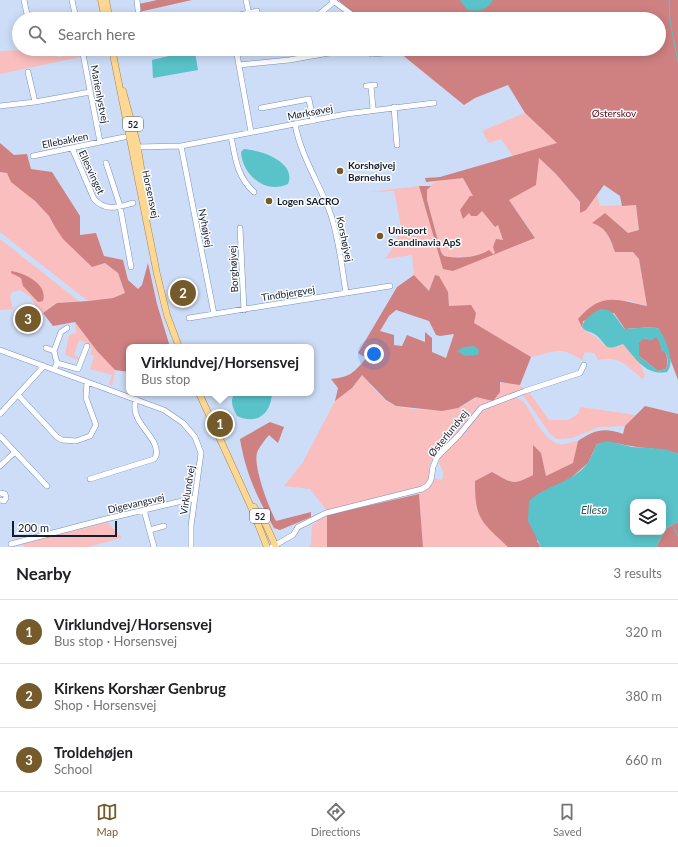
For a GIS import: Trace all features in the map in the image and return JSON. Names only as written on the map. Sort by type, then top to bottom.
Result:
[{"type":"main road","points":[[101,0],[104,12]]},
{"type":"main road","points":[[106,0],[108,12]]},
{"type":"main road","name":"Horsensvej","points":[[114,56],[157,274],[167,314],[178,344]]},
{"type":"main road","name":"Horsensvej","points":[[115,56],[138,147],[154,242],[178,344]]},
{"type":"main road","name":"52","points":[[124,137],[125,116]]},
{"type":"main road","name":"52","points":[[125,116],[132,138],[138,147],[136,155],[137,175]]},
{"type":"main road","name":"52","points":[[200,396],[242,486],[267,547]]},
{"type":"main road","name":"52","points":[[242,486],[266,525],[274,546]]},
{"type":"main road","points":[[254,514],[270,543],[274,546]]},
{"type":"street","points":[[24,0],[27,12]]},
{"type":"street","points":[[72,0],[75,12]]},
{"type":"street","points":[[137,0],[138,10]]},
{"type":"street","points":[[246,0],[249,12]]},
{"type":"street","points":[[321,12],[333,1],[348,12]]},
{"type":"street","name":"Marienlystvej","points":[[83,56],[100,142]]},
{"type":"street","points":[[237,56],[251,132]]},
{"type":"street","points":[[239,65],[312,56]]},
{"type":"street","points":[[28,72],[35,102]]},
{"type":"street","points":[[371,86],[373,109]]},
{"type":"street","points":[[0,106],[35,102],[90,92]]},
{"type":"street","points":[[261,108],[308,99],[312,120]]},
{"type":"street","name":"Mørksøvej","points":[[138,147],[181,146],[373,109],[434,103]]},
{"type":"street","points":[[394,107],[397,145]]},
{"type":"street","name":"Korshøjvej","points":[[295,124],[302,153],[327,205],[334,225],[346,293]]},
{"type":"street","points":[[231,136],[238,169],[243,181],[254,192]]},
{"type":"street","name":"Ellebakken","points":[[33,156],[124,137]]},
{"type":"street","name":"Nyhøjvej","points":[[181,146],[214,314]]},
{"type":"street","name":"Ellesvinget","points":[[72,148],[94,199],[104,207],[133,203]]},
{"type":"street","name":"Ellesvinget","points":[[106,163],[120,206],[131,267]]},
{"type":"street","name":"Borghøjvej","points":[[240,228],[244,310]]},
{"type":"street","name":"Tindbjergvej","points":[[189,318],[390,286]]},
{"type":"street","points":[[54,370],[57,363],[54,351],[61,332],[67,328]]},
{"type":"street","points":[[57,363],[78,369],[87,346]]},
{"type":"street","points":[[46,348],[54,351]]},
{"type":"street","points":[[0,350],[126,396]]},
{"type":"street","name":"Østerlundvej","points":[[274,546],[293,535],[298,527],[326,513],[422,489],[427,486],[431,480],[433,467],[437,457],[459,435],[481,408],[525,391],[580,373],[584,365]]},
{"type":"street","points":[[0,414],[44,366]]},
{"type":"street","points":[[18,395],[57,437],[68,441],[76,441],[90,436],[96,425],[86,398],[87,382]]},
{"type":"street","points":[[90,479],[154,459],[156,456],[156,449],[135,414],[134,406],[136,399],[127,396]]},
{"type":"street","name":"Virklundvej","points":[[136,399],[174,415],[195,437],[201,453],[191,526],[191,547]]},
{"type":"street","points":[[0,436],[47,486]]},
{"type":"street","points":[[0,466],[15,452]]},
{"type":"street","points":[[0,493],[5,494],[6,498],[4,501],[0,500]]},
{"type":"street","name":"Digevangsvej","points":[[11,544],[195,498]]},
{"type":"street","points":[[144,510],[154,547]]},
{"type":"street","points":[[150,530],[164,526]]},
{"type":"shaded area","points":[[0,51],[12,51],[12,56],[80,57],[0,74]]},
{"type":"shaded area","points":[[525,113],[558,143],[513,156],[501,139],[489,143],[482,131]]},
{"type":"shaded area","points":[[539,158],[556,174],[586,210],[597,195],[600,206],[636,205],[639,230],[628,233],[605,213],[600,225],[607,233],[615,252],[633,252],[639,259],[647,306],[626,300],[582,327],[584,330],[597,338],[603,345],[617,347],[623,344],[639,361],[645,376],[642,379],[622,362],[612,359],[598,360],[594,353],[585,352],[582,360],[568,352],[562,351],[531,357],[473,323],[449,306],[448,292],[435,275],[429,291],[414,275],[412,255],[385,259],[397,242],[397,230],[401,226],[394,191],[370,192],[419,186],[443,268],[453,271],[535,237],[509,200]]},
{"type":"shaded area","points":[[0,172],[7,173],[49,216],[55,227],[91,267],[105,263],[118,273],[125,294],[113,298],[89,302],[0,232]]},
{"type":"shaded area","points":[[453,178],[463,178],[473,196],[469,213],[482,211],[495,227],[498,224],[503,241],[495,253],[466,258],[460,256],[453,258],[444,256],[441,252],[427,200],[427,190],[434,182]]},
{"type":"shaded area","points":[[0,239],[80,302],[57,303],[43,313],[42,311],[37,310],[31,297],[20,290],[12,292],[10,297],[13,309],[0,310]]},
{"type":"shaded area","points":[[75,322],[97,351],[115,370],[112,386],[109,384],[112,375],[90,369],[94,356],[90,354],[92,348],[88,347],[89,344],[79,340],[74,355],[79,358],[78,360],[65,355],[69,335],[76,333]]},
{"type":"shaded area","points":[[362,375],[382,397],[391,404],[418,409],[444,410],[457,408],[491,388],[507,382],[516,384],[525,389],[478,408],[470,415],[453,439],[431,461],[429,468],[429,479],[423,486],[414,490],[327,511],[310,489],[284,486],[303,462],[335,401],[352,388]]},
{"type":"shaded area","points":[[529,392],[549,420],[568,420],[578,414],[580,407],[636,415],[625,426],[599,427],[572,438],[557,439],[550,434],[523,395]]},
{"type":"shaded area","points":[[517,398],[523,401],[538,426],[553,441],[559,444],[578,442],[574,463],[546,476],[541,453],[533,446],[533,475],[521,481],[512,482],[492,472],[541,547],[423,547],[419,492],[426,490],[433,478],[441,480],[443,478],[443,472],[439,463],[440,457],[464,428],[483,411],[493,404]]},
{"type":"shaded area","points":[[327,515],[327,547],[308,547],[311,545],[312,525]]},
{"type":"shaded area","points":[[107,522],[122,538],[88,547],[24,547],[23,544]]},
{"type":"green space","points":[[157,0],[192,0],[139,12],[139,4]]},
{"type":"green space","name":"Østerskov","points":[[338,0],[678,0],[678,380],[659,329],[653,327],[625,329],[614,313],[583,321],[582,327],[578,319],[595,304],[602,301],[618,300],[647,306],[639,259],[633,252],[615,252],[605,231],[592,223],[605,213],[628,233],[639,230],[636,205],[622,206],[620,196],[604,185],[586,210],[580,213],[580,202],[556,174],[539,158],[536,185],[509,200],[535,238],[453,271],[443,269],[419,186],[431,186],[427,190],[427,200],[441,252],[444,256],[467,257],[479,255],[489,250],[493,254],[495,253],[493,247],[496,239],[503,240],[498,225],[495,227],[482,211],[477,216],[471,216],[469,213],[463,219],[460,210],[470,196],[473,196],[463,178],[426,182],[425,178],[440,177],[557,143],[525,113],[508,85],[475,98],[464,105],[404,56],[666,56],[666,12],[352,12]]},
{"type":"green space","points":[[0,143],[14,155],[27,154],[31,169],[52,172],[80,216],[80,235],[96,233],[104,256],[123,260],[128,280],[138,289],[142,285],[148,263],[157,304],[169,344],[126,344],[126,372],[115,370],[97,351],[75,322],[53,326],[43,313],[57,303],[113,298],[125,293],[118,273],[105,263],[92,267],[63,239],[49,216],[35,201],[11,182],[7,173],[0,172]]},
{"type":"green space","points":[[11,271],[23,274],[34,280],[42,289],[44,295],[43,301],[38,302],[23,286],[21,278],[11,273]]},
{"type":"green space","points":[[414,275],[429,291],[435,275],[439,276],[448,292],[449,306],[471,305],[476,313],[474,323],[531,357],[520,385],[500,382],[500,392],[493,401],[476,397],[458,408],[442,411],[396,406],[386,400],[362,375],[352,388],[335,401],[338,388],[331,379],[343,377],[351,373],[366,358],[358,353],[397,287]],"holes":[[[396,310],[429,321],[436,335],[440,336],[454,334],[446,358],[432,352],[432,338],[425,332],[425,342],[407,335],[402,346],[394,345],[394,335],[380,331],[389,316]]]},
{"type":"green space","points":[[657,337],[667,356],[666,369],[658,371],[639,356],[639,342],[642,339]]},
{"type":"green space","points":[[645,406],[678,414],[678,454],[614,443],[597,444],[588,463],[572,477],[537,541],[541,547],[508,547],[481,519],[476,504],[475,481],[492,472],[512,482],[521,481],[533,475],[533,445],[541,453],[546,476],[573,463],[578,441],[589,434],[605,430],[623,434],[625,426]]},
{"type":"green space","points":[[270,422],[284,427],[278,443],[269,435],[258,451],[256,459],[262,487],[273,515],[276,521],[311,512],[311,517],[280,530],[274,528],[257,495],[245,464],[240,439]]},
{"type":"green space","points":[[419,494],[423,547],[327,547],[327,515]]},
{"type":"green space","points":[[678,522],[678,547],[656,547],[663,535],[666,535],[667,528]]},
{"type":"water","points":[[460,0],[493,0],[485,9],[475,11],[467,10]]},
{"type":"water","points":[[169,56],[196,56],[198,70],[153,78],[152,60]]},
{"type":"water","points":[[244,149],[268,155],[283,164],[287,169],[289,176],[288,184],[279,187],[271,187],[263,185],[256,180],[250,175],[242,160],[241,152]]},
{"type":"water","points":[[601,309],[606,309],[612,313],[625,329],[653,327],[659,329],[669,350],[671,362],[667,372],[660,373],[647,369],[637,361],[623,344],[612,347],[606,346],[596,335],[583,329],[582,327],[589,316]],"holes":[[[657,337],[661,351],[665,352],[666,354],[668,363],[666,369],[658,371],[639,356],[639,342],[646,338],[650,341]]]},
{"type":"water","points":[[474,346],[479,350],[478,355],[465,356],[457,351],[464,347]]},
{"type":"water","points":[[233,396],[272,396],[269,407],[265,412],[261,416],[250,419],[237,416],[233,407]]},
{"type":"water","name":"Ellesø","points":[[607,441],[632,447],[665,449],[678,454],[678,522],[666,530],[666,499],[630,499],[630,535],[663,535],[656,547],[541,547],[528,521],[529,501],[543,491],[574,476],[588,462],[597,444]]},
{"type":"waterway","points":[[669,0],[670,21],[678,62]]},
{"type":"waterway","points":[[672,523],[678,537]]},
{"type":"place","name":"Korshøjvej Børnehus","points":[[340,171]]},
{"type":"place","name":"Logen SACRO","points":[[269,201]]},
{"type":"place","name":"Unisport Scandinavia ApS","points":[[380,236]]},
{"type":"place","name":"Kirkens Korshær Genbrug","points":[[183,293]]},
{"type":"place","name":"Troldehøjen","points":[[28,319]]},
{"type":"place","name":"Virklundvej/Horsensvej","points":[[220,424]]}]
